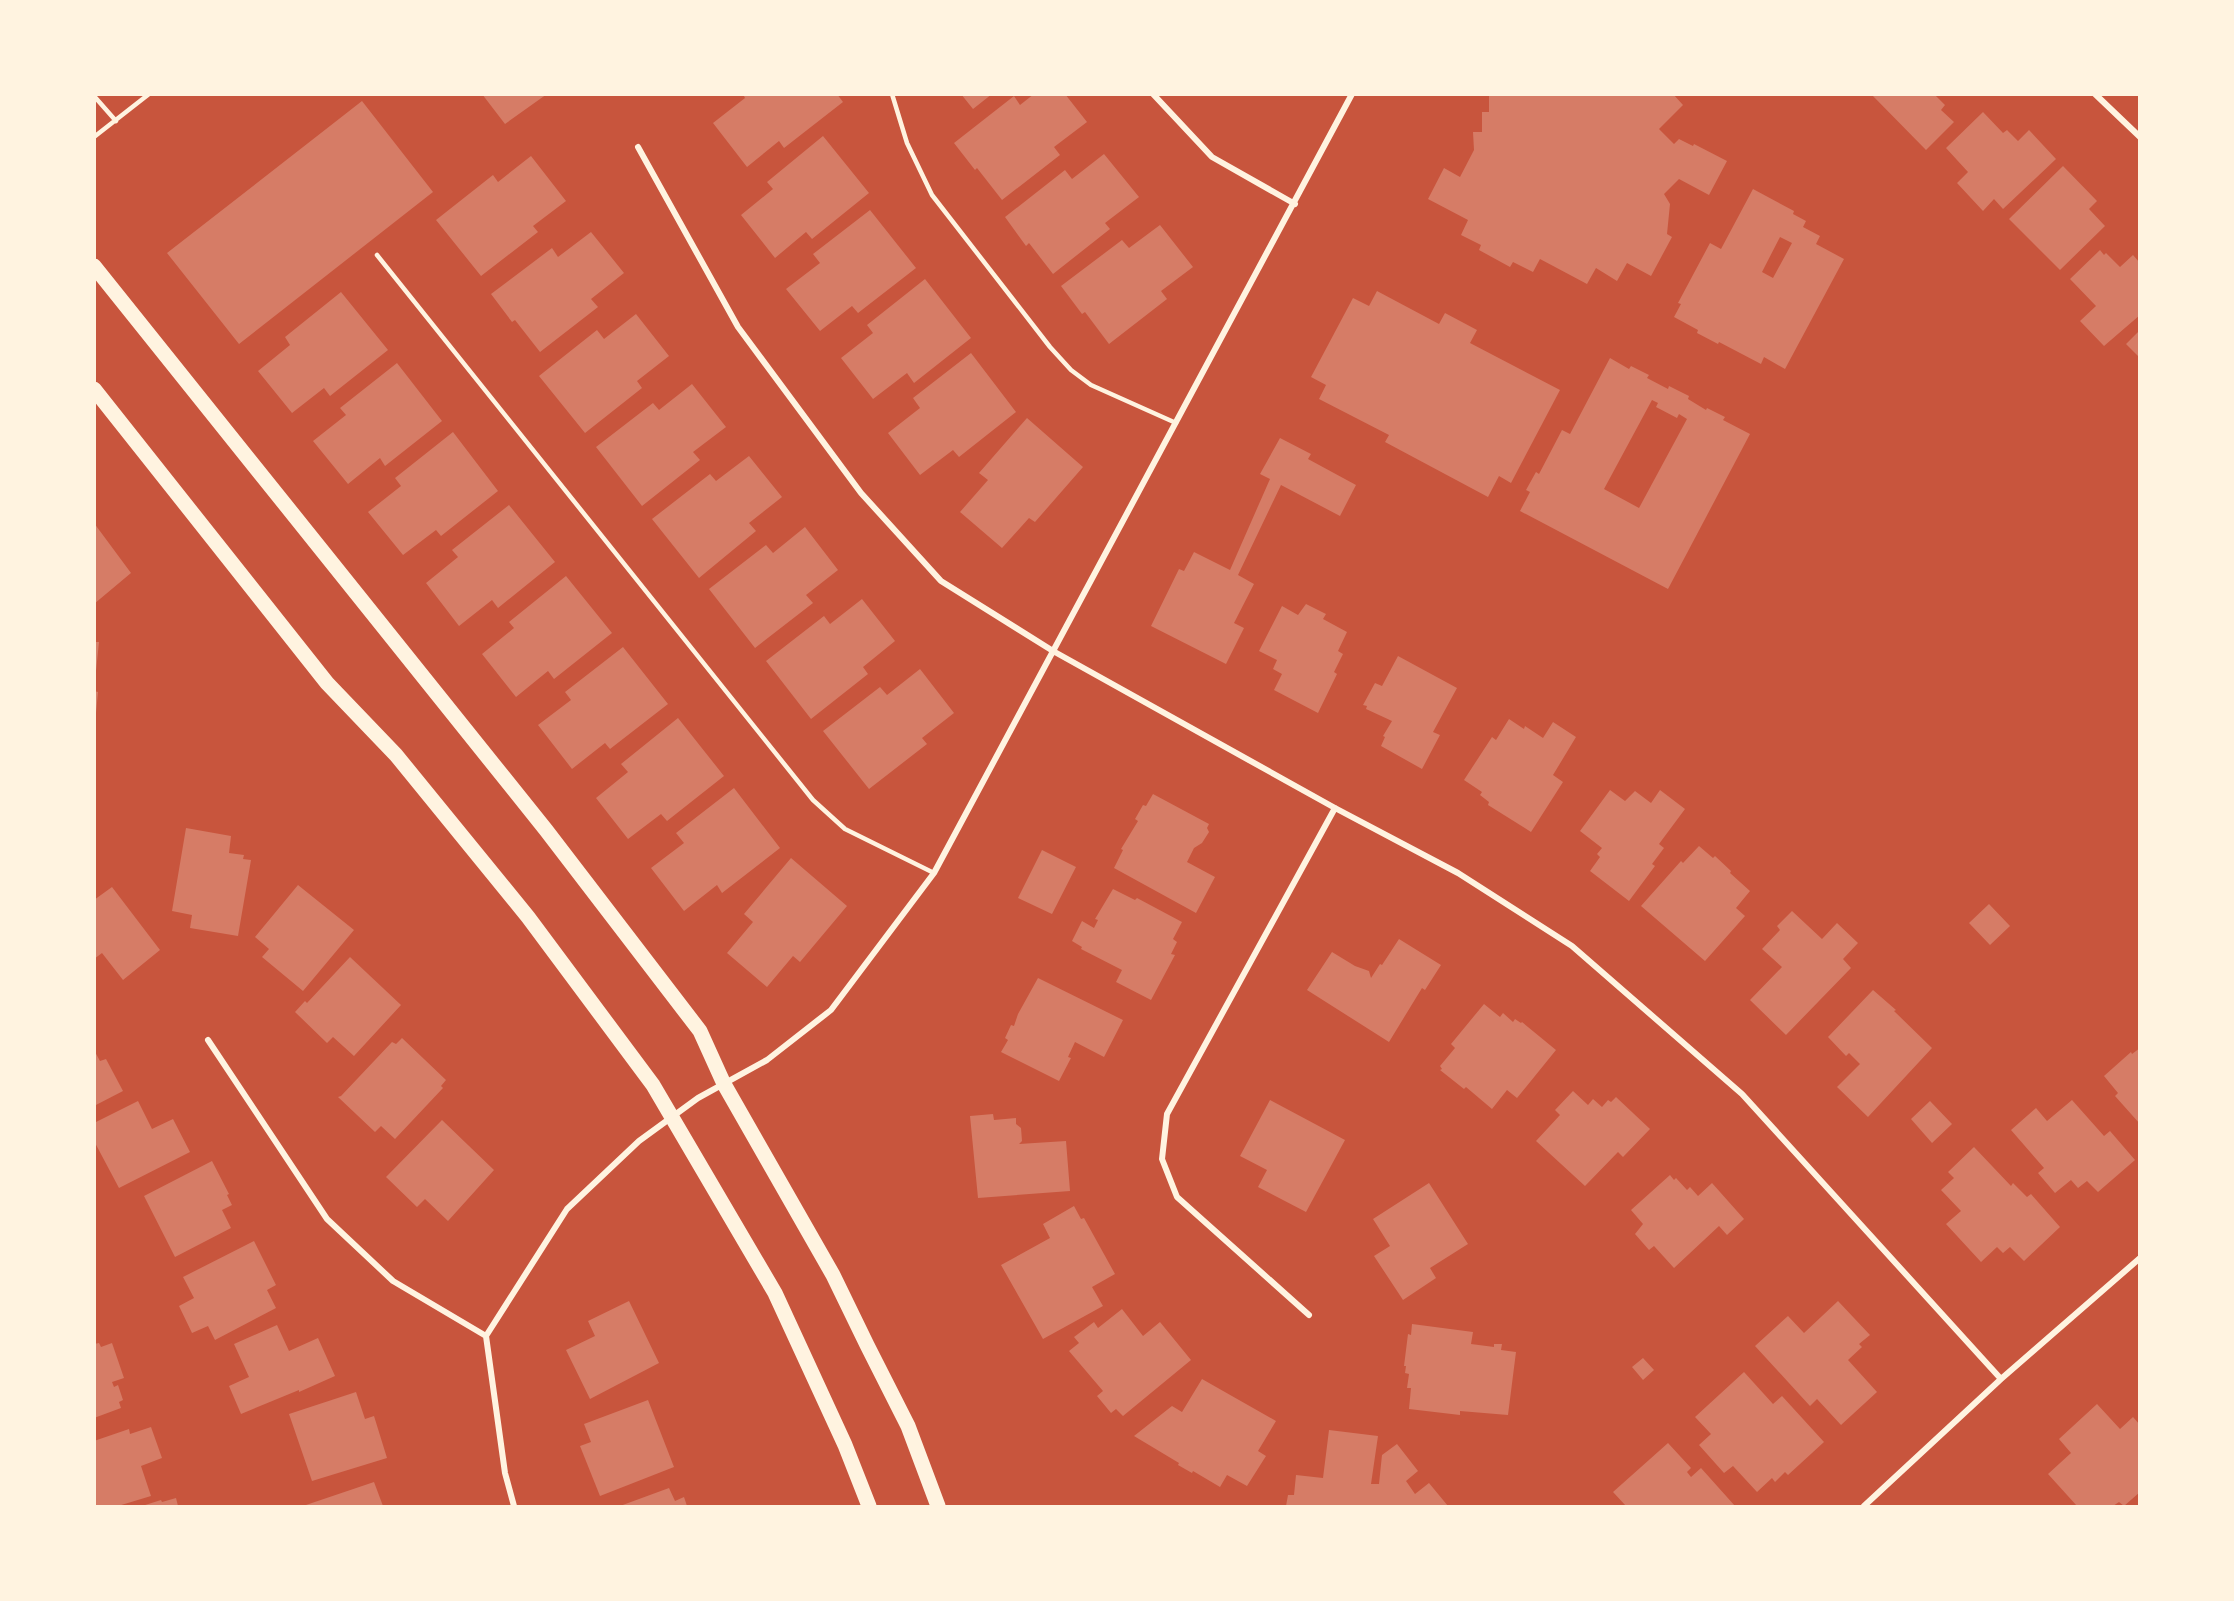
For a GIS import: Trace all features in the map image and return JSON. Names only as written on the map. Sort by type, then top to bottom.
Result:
[{"type":"main road","points":[[94,266],[567,857],[700,1030],[724,1084],[838,1285],[908,1426],[938,1506]]},
{"type":"main road","points":[[94,390],[327,683],[396,755],[528,917],[653,1085],[775,1293],[845,1445],[869,1506]]},
{"type":"street","points":[[1153,94],[1212,157],[1295,204]]},
{"type":"street","points":[[514,1506],[505,1473],[486,1336],[567,1209],[639,1141],[698,1098],[767,1060],[831,1011],[934,873],[1353,94]]},
{"type":"street","points":[[2095,94],[2139,137]]},
{"type":"street","points":[[638,147],[738,327],[861,493],[941,581],[1053,651],[1335,808],[1458,873],[1581,954],[1742,1094],[2001,1379]]},
{"type":"street","points":[[1310,1315],[1177,1197],[1162,1159],[1167,1114],[1335,808]]},
{"type":"street","points":[[208,1040],[327,1219],[393,1281],[486,1336]]},
{"type":"street","points":[[1864,1506],[2001,1379],[2139,1258]]},
{"type":"lane","points":[[94,137],[149,94]]},
{"type":"lane","points":[[892,94],[907,143],[932,195],[1050,347],[1071,370],[1091,385],[1177,423]]},
{"type":"lane","points":[[94,96],[116,122]]},
{"type":"lane","points":[[377,255],[813,800],[845,829],[934,873]]},
{"type":"building","points":[[482,94],[547,94],[505,124]]},
{"type":"building","points":[[743,94],[837,94],[843,102],[784,148],[779,141],[747,167],[713,123],[745,98]]},
{"type":"building","points":[[961,94],[992,94],[973,109]]},
{"type":"building","points":[[1034,94],[1065,94],[1087,122],[1054,147],[1060,155],[1002,200],[954,143],[1014,96],[1020,105]]},
{"type":"building","points":[[1489,94],[1673,94],[1683,105],[1659,129],[1674,144],[1679,139],[1727,161],[1709,195],[1679,179],[1664,194],[1670,204],[1667,234],[1672,237],[1651,276],[1627,263],[1617,281],[1596,268],[1587,284],[1540,259],[1533,272],[1513,262],[1510,267],[1479,250],[1481,245],[1461,235],[1468,220],[1428,199],[1444,168],[1460,177],[1474,150],[1473,132],[1482,132],[1482,112],[1489,112]]},
{"type":"building","points":[[1871,94],[1934,94],[1945,105],[1941,110],[1954,122],[1926,150]]},
{"type":"building","points":[[362,101],[433,192],[239,344],[167,253]]},
{"type":"building","points":[[1983,112],[2003,133],[2007,130],[2018,141],[2029,130],[2056,159],[2003,209],[1994,199],[1983,211],[1957,183],[1968,172],[1946,148]]},
{"type":"building","points":[[823,136],[869,193],[812,239],[806,232],[775,258],[741,215],[773,189],[767,182]]},
{"type":"building","points":[[1104,154],[1139,197],[1105,223],[1110,229],[1053,274],[1029,243],[1026,246],[1005,217],[1065,170],[1072,179]]},
{"type":"building","points":[[531,156],[566,201],[533,226],[538,232],[481,276],[436,220],[493,175],[498,182]]},
{"type":"building","points":[[2063,166],[2097,201],[2089,209],[2105,226],[2060,270],[2009,219]]},
{"type":"building","points":[[1753,189],[1794,211],[1793,214],[1806,221],[1803,227],[1820,236],[1816,244],[1844,259],[1785,369],[1764,357],[1761,364],[1719,342],[1718,344],[1674,317],[1681,304],[1678,303],[1710,243],[1721,249]],"holes":[[[1780,237],[1792,243],[1773,278],[1762,272]]]},
{"type":"building","points":[[870,210],[916,268],[858,313],[852,306],[820,331],[786,289],[820,263],[813,254]]},
{"type":"building","points":[[1160,225],[1193,267],[1161,291],[1167,299],[1109,344],[1085,312],[1082,314],[1061,286],[1122,240],[1129,248]]},
{"type":"building","points":[[591,232],[624,273],[591,299],[598,307],[540,352],[515,320],[512,322],[491,294],[552,248],[558,257]]},
{"type":"building","points":[[2100,250],[2120,267],[2133,255],[2140,263],[2140,315],[2104,346],[2080,321],[2096,306],[2070,279]]},
{"type":"building","points":[[925,279],[971,338],[914,383],[907,373],[873,399],[841,358],[873,333],[867,325]]},
{"type":"building","points":[[1377,291],[1439,324],[1445,313],[1477,330],[1470,343],[1560,390],[1511,483],[1499,476],[1488,497],[1385,442],[1389,435],[1319,399],[1326,385],[1311,377],[1353,298],[1369,306]]},
{"type":"building","points":[[341,292],[388,350],[330,396],[324,388],[292,413],[258,371],[290,345],[285,337]]},
{"type":"building","points":[[636,314],[669,356],[637,381],[642,388],[585,433],[539,376],[597,330],[604,339]]},
{"type":"building","points":[[2140,330],[2140,358],[2126,344]]},
{"type":"building","points":[[971,353],[1016,412],[959,457],[953,450],[920,475],[888,433],[920,408],[913,398]]},
{"type":"building","points":[[1610,358],[1629,369],[1631,366],[1649,375],[1647,378],[1668,389],[1669,386],[1689,396],[1688,399],[1706,410],[1707,408],[1725,417],[1723,420],[1750,434],[1668,589],[1520,511],[1530,492],[1526,490],[1536,472],[1539,474],[1562,430],[1570,434]],"holes":[[[1652,400],[1658,403],[1656,407],[1677,418],[1679,414],[1687,419],[1639,508],[1604,489]]]},
{"type":"building","points":[[397,363],[442,421],[385,466],[380,458],[348,484],[313,441],[346,415],[340,408]]},
{"type":"building","points":[[692,384],[726,427],[693,452],[700,460],[642,506],[596,447],[653,403],[659,410]]},
{"type":"building","points":[[1027,418],[1083,467],[1035,522],[1029,518],[1002,548],[960,512],[988,480],[979,473]]},
{"type":"building","points":[[453,432],[498,491],[441,536],[436,530],[403,555],[368,512],[401,486],[395,478]]},
{"type":"building","points":[[1280,438],[1311,454],[1308,459],[1356,485],[1340,516],[1281,485],[1238,575],[1254,584],[1234,623],[1244,628],[1226,664],[1151,626],[1179,569],[1184,571],[1194,552],[1230,570],[1270,479],[1260,474]]},
{"type":"building","points":[[749,456],[782,497],[749,523],[756,531],[699,578],[652,519],[710,474],[716,481]]},
{"type":"building","points":[[509,505],[555,562],[498,608],[492,600],[459,626],[426,583],[458,557],[452,550]]},
{"type":"building","points":[[94,523],[131,573],[94,604]]},
{"type":"building","points":[[805,527],[838,570],[806,595],[813,603],[755,648],[709,589],[766,545],[773,553]]},
{"type":"building","points":[[566,576],[612,633],[554,679],[548,671],[516,697],[482,654],[514,628],[509,622]]},
{"type":"building","points":[[862,599],[895,641],[863,667],[868,674],[811,719],[766,661],[824,616],[830,624]]},
{"type":"building","points":[[1306,604],[1326,614],[1323,619],[1347,632],[1338,651],[1343,654],[1334,672],[1337,674],[1318,713],[1274,690],[1282,674],[1273,669],[1277,660],[1259,651],[1282,606],[1298,615]]},
{"type":"building","points":[[94,642],[99,642],[96,671],[94,671]]},
{"type":"building","points":[[623,647],[668,704],[610,749],[605,743],[572,769],[538,725],[571,700],[565,692]]},
{"type":"building","points":[[1398,656],[1457,688],[1433,732],[1440,735],[1422,769],[1381,746],[1385,737],[1383,736],[1392,721],[1366,709],[1367,706],[1363,705],[1375,683],[1382,686]]},
{"type":"building","points":[[920,669],[954,713],[922,738],[927,744],[869,789],[823,731],[880,687],[887,695]]},
{"type":"building","points":[[94,691],[98,692],[96,713],[94,713]]},
{"type":"building","points":[[678,718],[724,776],[667,821],[661,814],[628,839],[596,798],[628,772],[621,764]]},
{"type":"building","points":[[1509,719],[1543,738],[1553,722],[1576,737],[1553,775],[1563,782],[1531,832],[1488,805],[1489,802],[1480,795],[1482,792],[1464,780],[1492,737],[1496,740]]},
{"type":"building","points":[[734,788],[780,848],[722,893],[717,885],[684,911],[651,868],[684,843],[676,833]]},
{"type":"building","points":[[1610,790],[1625,801],[1635,791],[1651,803],[1660,790],[1685,809],[1659,844],[1664,848],[1652,864],[1655,866],[1629,901],[1590,871],[1600,857],[1597,854],[1602,848],[1580,831]]},
{"type":"building","points":[[1153,794],[1209,824],[1207,828],[1209,832],[1202,843],[1194,848],[1187,862],[1215,877],[1196,913],[1114,868],[1123,850],[1121,849],[1138,821],[1135,819]]},
{"type":"building","points":[[186,828],[231,836],[229,853],[244,855],[243,859],[251,860],[238,936],[190,928],[192,915],[172,911]]},
{"type":"building","points":[[1699,846],[1713,858],[1715,856],[1750,891],[1736,908],[1745,916],[1705,961],[1641,906],[1681,861],[1683,863]]},
{"type":"building","points":[[1042,850],[1076,867],[1052,914],[1018,898]]},
{"type":"building","points":[[791,858],[847,906],[800,962],[793,956],[767,987],[727,953],[753,922],[744,914]]},
{"type":"building","points":[[298,885],[354,930],[303,991],[262,957],[269,949],[255,937]]},
{"type":"building","points":[[112,887],[160,950],[123,980],[102,953],[94,959],[94,900]]},
{"type":"building","points":[[1113,889],[1135,900],[1137,898],[1182,922],[1173,939],[1177,942],[1171,954],[1175,955],[1151,1000],[1116,982],[1122,970],[1081,949],[1082,947],[1072,941],[1082,921],[1094,928],[1098,920],[1095,919]]},
{"type":"building","points":[[1989,904],[2010,926],[1990,945],[1969,923]]},
{"type":"building","points":[[1792,911],[1822,939],[1837,923],[1858,943],[1843,959],[1851,968],[1786,1035],[1750,1000],[1782,967],[1762,949],[1780,930],[1777,926]]},
{"type":"building","points":[[1399,939],[1441,965],[1425,990],[1422,988],[1389,1042],[1307,990],[1332,952],[1355,966],[1369,971],[1371,978]]},
{"type":"building","points":[[350,957],[401,1005],[354,1056],[333,1037],[327,1043],[295,1012],[305,1001],[307,1003]]},
{"type":"building","points":[[1038,978],[1123,1020],[1104,1057],[1075,1042],[1068,1057],[1071,1058],[1059,1081],[1001,1052],[1008,1040],[1005,1038],[1011,1025],[1014,1026]]},
{"type":"building","points":[[1873,990],[1896,1010],[1894,1011],[1932,1048],[1868,1117],[1837,1087],[1860,1064],[1849,1053],[1846,1056],[1828,1037]]},
{"type":"building","points":[[1484,1004],[1500,1017],[1503,1013],[1513,1022],[1515,1019],[1522,1022],[1556,1050],[1517,1098],[1507,1090],[1492,1109],[1466,1087],[1464,1089],[1440,1070],[1442,1069],[1440,1066],[1455,1048],[1451,1044]]},
{"type":"building","points":[[402,1038],[446,1080],[441,1086],[443,1088],[395,1139],[381,1126],[375,1132],[338,1097],[392,1042],[396,1044]]},
{"type":"building","points":[[2140,1048],[2140,1124],[2115,1096],[2118,1093],[2104,1076],[2131,1052],[2132,1054]]},
{"type":"building","points":[[94,1050],[100,1061],[106,1059],[123,1091],[94,1106]]},
{"type":"building","points":[[1573,1091],[1588,1105],[1593,1099],[1602,1107],[1608,1100],[1611,1102],[1616,1097],[1650,1129],[1623,1157],[1618,1152],[1585,1186],[1536,1141],[1560,1115],[1555,1110]]},
{"type":"building","points":[[1270,1100],[1345,1140],[1306,1212],[1258,1187],[1267,1170],[1240,1156]]},
{"type":"building","points":[[2072,1100],[2104,1136],[2110,1131],[2135,1160],[2098,1192],[2087,1181],[2078,1188],[2071,1180],[2055,1193],[2038,1173],[2044,1168],[2011,1130],[2036,1108],[2047,1121]]},
{"type":"building","points":[[138,1101],[152,1129],[173,1119],[190,1152],[119,1188],[94,1141],[94,1123]]},
{"type":"building","points":[[1930,1101],[1952,1124],[1932,1143],[1911,1119]]},
{"type":"building","points":[[993,1114],[994,1120],[1016,1118],[1016,1124],[1021,1128],[1022,1141],[1019,1144],[1066,1141],[1070,1191],[978,1198],[970,1116]]},
{"type":"building","points":[[442,1120],[494,1170],[448,1221],[425,1199],[417,1207],[386,1177]]},
{"type":"building","points":[[1974,1147],[2011,1186],[2013,1183],[2027,1197],[2031,1194],[2060,1227],[2024,1261],[2010,1247],[2003,1253],[1997,1247],[1981,1262],[1946,1224],[1961,1211],[1941,1190],[1954,1178],[1948,1172]]},
{"type":"building","points":[[212,1161],[229,1194],[227,1195],[232,1205],[222,1210],[231,1228],[175,1257],[144,1196]]},
{"type":"building","points":[[1670,1175],[1687,1190],[1690,1187],[1698,1196],[1712,1183],[1744,1219],[1727,1235],[1719,1226],[1674,1268],[1654,1246],[1649,1250],[1635,1234],[1643,1224],[1631,1210]]},
{"type":"building","points":[[1429,1183],[1468,1244],[1430,1268],[1436,1278],[1403,1300],[1374,1256],[1390,1246],[1373,1219]]},
{"type":"building","points":[[1074,1206],[1081,1219],[1084,1218],[1115,1274],[1092,1287],[1103,1306],[1043,1339],[1001,1265],[1050,1238],[1043,1224]]},
{"type":"building","points":[[254,1241],[276,1285],[267,1290],[276,1308],[215,1340],[208,1326],[192,1333],[179,1306],[194,1298],[183,1277]]},
{"type":"building","points":[[629,1301],[659,1363],[590,1399],[566,1350],[595,1336],[588,1321]]},
{"type":"building","points":[[1838,1301],[1870,1335],[1859,1344],[1862,1347],[1848,1360],[1877,1392],[1841,1425],[1817,1399],[1810,1406],[1755,1346],[1788,1316],[1804,1333]]},
{"type":"building","points":[[1122,1309],[1143,1336],[1160,1322],[1191,1360],[1123,1416],[1116,1409],[1111,1413],[1097,1396],[1103,1391],[1069,1351],[1079,1343],[1074,1337],[1094,1322],[1098,1328]]},
{"type":"building","points":[[1412,1324],[1473,1332],[1471,1344],[1494,1347],[1494,1344],[1502,1344],[1501,1350],[1516,1352],[1508,1415],[1460,1411],[1460,1415],[1409,1409],[1411,1388],[1407,1388],[1409,1374],[1405,1373],[1406,1366],[1404,1366],[1408,1334],[1411,1335]]},
{"type":"building","points":[[277,1325],[289,1351],[318,1338],[335,1376],[241,1414],[229,1386],[249,1377],[234,1344]]},
{"type":"building","points":[[99,1343],[101,1347],[112,1343],[124,1378],[112,1382],[114,1387],[118,1385],[123,1400],[119,1402],[121,1408],[94,1418],[94,1344]]},
{"type":"building","points":[[1643,1358],[1654,1370],[1643,1380],[1632,1367]]},
{"type":"building","points":[[1744,1372],[1773,1404],[1782,1396],[1824,1442],[1788,1475],[1785,1472],[1775,1482],[1772,1478],[1757,1492],[1733,1466],[1724,1473],[1699,1445],[1711,1434],[1695,1417]]},
{"type":"building","points":[[1202,1379],[1276,1421],[1258,1451],[1266,1456],[1247,1486],[1227,1475],[1220,1487],[1178,1465],[1179,1463],[1134,1436],[1172,1406],[1182,1412]]},
{"type":"building","points":[[356,1392],[365,1419],[374,1416],[387,1458],[312,1481],[289,1414]]},
{"type":"building","points":[[648,1400],[674,1467],[600,1496],[580,1446],[591,1442],[584,1424]]},
{"type":"building","points":[[2097,1404],[2120,1429],[2133,1417],[2140,1425],[2140,1492],[2124,1506],[2119,1502],[2113,1506],[2077,1506],[2048,1474],[2071,1453],[2059,1439]]},
{"type":"building","points":[[151,1427],[162,1458],[141,1466],[151,1496],[118,1506],[94,1506],[94,1441],[129,1429],[130,1434]]},
{"type":"building","points":[[1329,1430],[1378,1436],[1371,1484],[1379,1484],[1382,1455],[1397,1444],[1418,1471],[1406,1481],[1415,1494],[1429,1483],[1448,1506],[1286,1506],[1288,1495],[1294,1495],[1296,1475],[1323,1478]]},
{"type":"building","points":[[1668,1443],[1691,1468],[1687,1472],[1691,1477],[1701,1468],[1735,1506],[1626,1506],[1613,1492]]},
{"type":"building","points":[[374,1482],[383,1506],[303,1506]]},
{"type":"building","points":[[669,1488],[675,1501],[684,1497],[687,1506],[620,1506]]},
{"type":"building","points":[[176,1498],[178,1506],[142,1506],[161,1500],[162,1502]]}]
